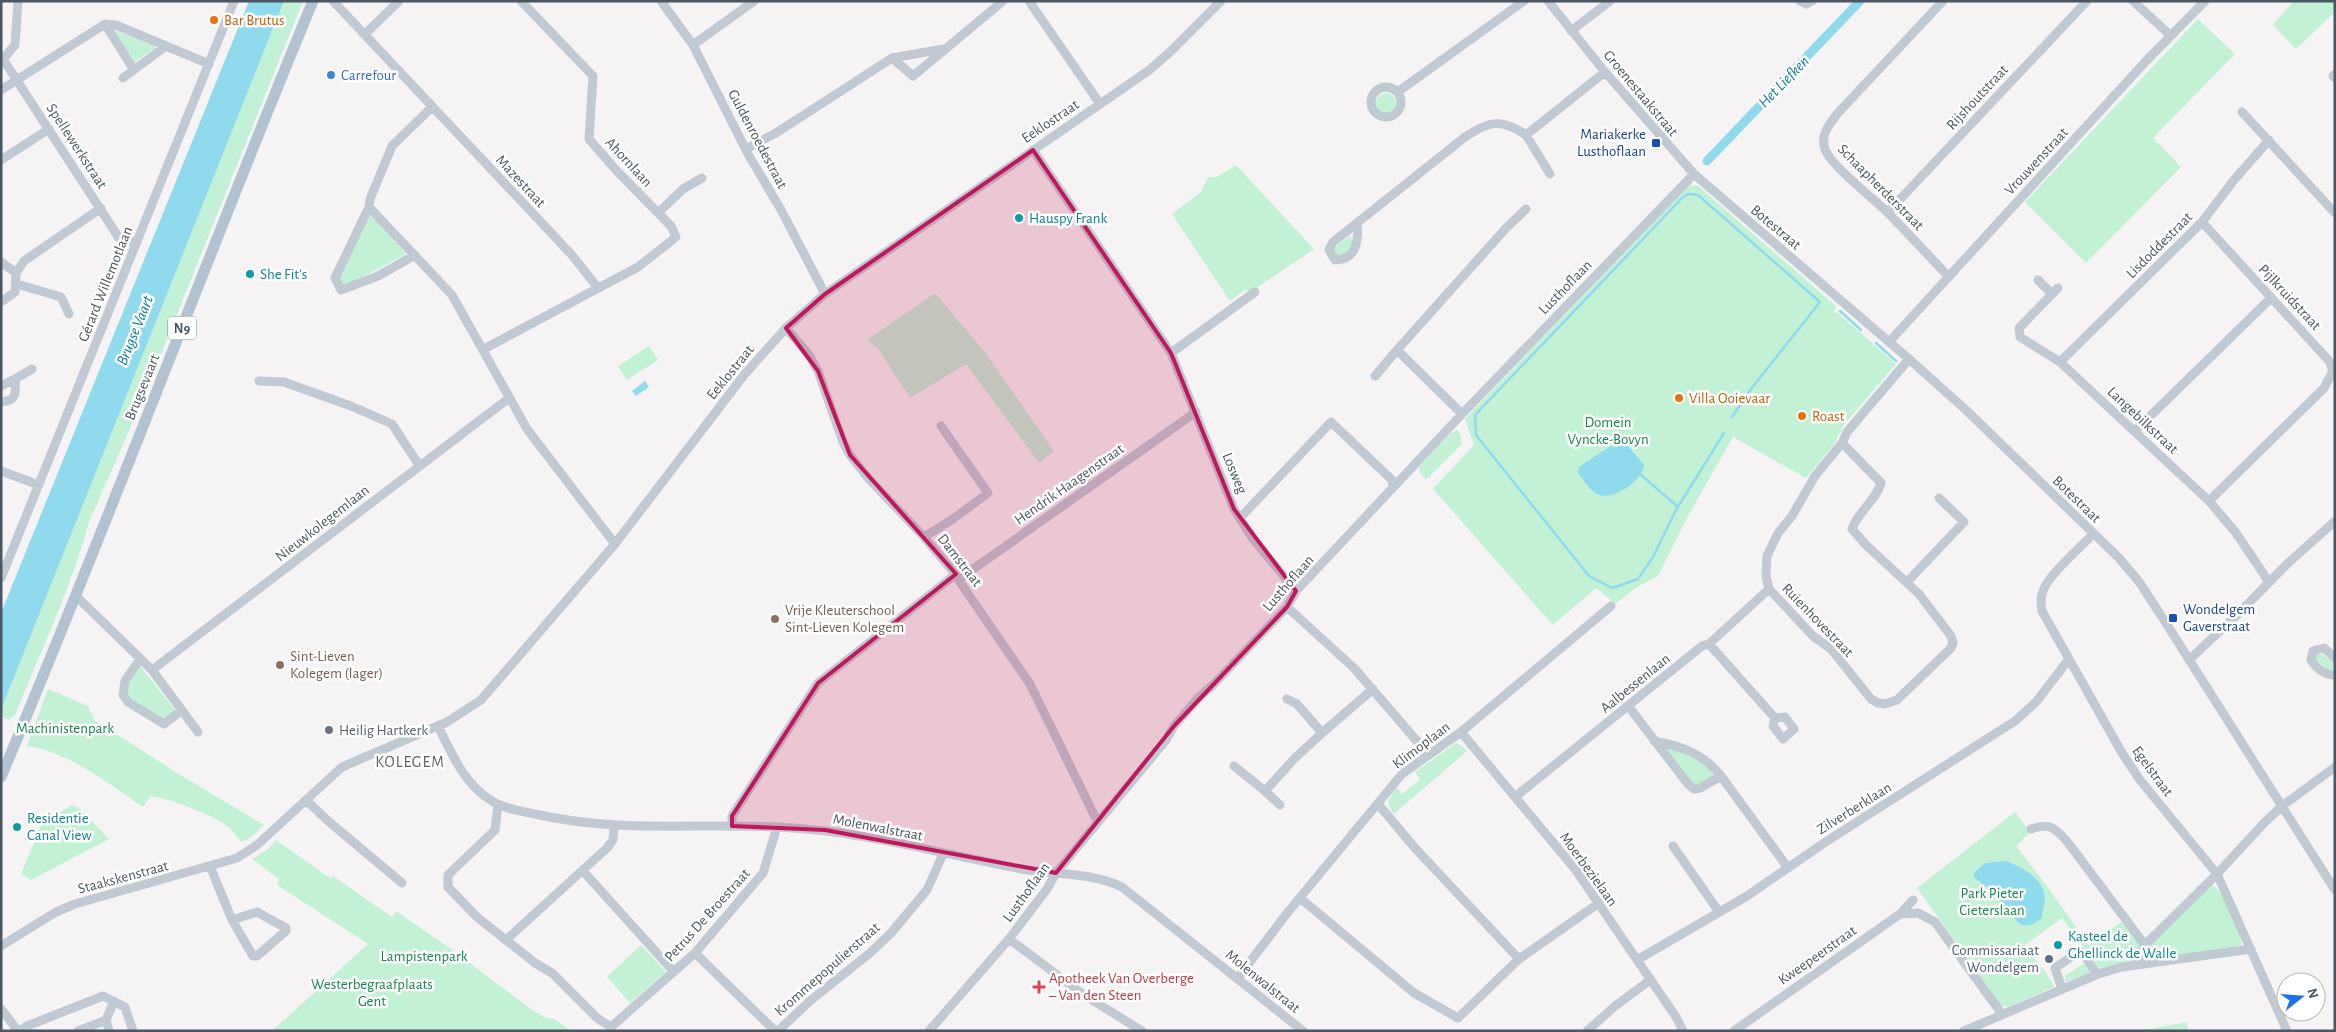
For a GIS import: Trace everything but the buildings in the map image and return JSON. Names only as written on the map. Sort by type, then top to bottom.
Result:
[{"type":"main road","name":"Brugsevaart","points":[[1,777],[76,596],[272,100],[314,1]]},
{"type":"street","points":[[2,57],[15,45],[18,1]]},
{"type":"street","name":"Gérard Willemotlaan","points":[[1,578],[234,1]]},
{"type":"street","name":"Mazestraat","points":[[333,1],[571,254],[598,288]]},
{"type":"street","points":[[365,34],[399,1]]},
{"type":"street","name":"Ahornlaan","points":[[521,1],[593,76],[589,139],[616,170],[671,226],[676,237],[638,267],[598,288]]},
{"type":"street","name":"Guldenroedestraat","points":[[661,1],[693,46],[747,151],[780,208],[825,294]]},
{"type":"street","points":[[693,46],[754,1]]},
{"type":"street","points":[[892,58],[913,76],[943,49],[1003,1]]},
{"type":"street","points":[[1028,1],[1100,104]]},
{"type":"street","name":"Eeklostraat","points":[[257,845],[342,767],[438,726],[481,700],[615,544],[741,378],[786,328],[825,294],[1100,104],[1169,53],[1221,1]]},
{"type":"street","points":[[1399,92],[1524,1]]},
{"type":"street","name":"Groenestaakstraat","points":[[1548,1],[1605,72],[1694,174],[1720,197]]},
{"type":"street","points":[[1571,31],[1610,1]]},
{"type":"street","points":[[1800,1],[1806,4],[1812,1]]},
{"type":"street","name":"Schaapherderstraat","points":[[1943,1],[1837,114],[1827,127],[1823,137],[1825,150],[1835,164],[1888,212],[1949,276]]},
{"type":"street","name":"Rijshoutstraat","points":[[1888,212],[2087,1]]},
{"type":"street","points":[[2133,1],[2171,36]]},
{"type":"street","name":"Vrouwenstraat","points":[[1889,342],[2205,1]]},
{"type":"street","points":[[1,90],[104,24],[116,25],[209,64]]},
{"type":"street","points":[[104,24],[134,70]]},
{"type":"street","points":[[123,78],[166,46]]},
{"type":"street","points":[[747,151],[892,58],[943,49]]},
{"type":"street","name":"Spellewerkstraat","points":[[2,57],[119,238],[136,243]]},
{"type":"street","points":[[1526,135],[1605,72]]},
{"type":"street","points":[[2335,74],[2333,76],[2335,78]]},
{"type":"street","points":[[415,255],[378,276],[341,290],[335,278],[369,207],[370,199],[392,146],[432,107]]},
{"type":"street","points":[[2242,112],[2335,213]]},
{"type":"street","points":[[1357,224],[1465,137],[1482,126],[1499,122],[1512,126],[1526,135],[1550,174]]},
{"type":"street","points":[[1,160],[49,129]]},
{"type":"street","name":"Lisdoddestraat","points":[[2060,362],[2202,222],[2234,180],[2269,140]]},
{"type":"street","name":"Losweg","points":[[1033,150],[1171,353],[1240,518],[1253,539],[1296,591]]},
{"type":"street","name":"Lusthoflaan","points":[[933,1029],[1009,939],[1047,889],[1056,873],[1098,821],[1128,788],[1166,740],[1174,726],[1198,698],[1214,685],[1287,607],[1296,591],[1462,414],[1694,174]]},
{"type":"street","points":[[658,212],[683,189],[702,178]]},
{"type":"street","name":"Botestraat","points":[[1720,197],[1966,410],[2119,558],[2140,583],[2335,890]]},
{"type":"street","points":[[369,207],[452,295],[529,432],[615,544]]},
{"type":"street","points":[[1,302],[14,292],[17,284],[16,273],[24,261],[101,208]]},
{"type":"street","points":[[1375,376],[1507,227],[1526,209]]},
{"type":"street","name":"Pijlkruidstraat","points":[[2202,222],[2330,362],[2333,371],[2324,388],[2209,501]]},
{"type":"street","points":[[1,262],[16,273]]},
{"type":"street","name":"Langebilkstraat","points":[[2038,280],[2055,291],[2019,328],[2018,333],[2020,337],[2060,362],[2136,430],[2209,501],[2236,533],[2269,582]]},
{"type":"street","points":[[17,284],[61,297],[70,314]]},
{"type":"street","points":[[484,349],[598,288]]},
{"type":"street","points":[[1171,353],[1255,292]]},
{"type":"street","points":[[2136,430],[2272,298]]},
{"type":"street","name":"Damstraat","points":[[786,328],[809,355],[818,371],[843,442],[850,455],[868,478],[924,537],[957,577],[1030,684],[1098,821]]},
{"type":"street","points":[[1397,350],[1462,414]]},
{"type":"street","name":"Ruienhovestraat","points":[[1842,443],[1881,483],[1879,491],[1856,518],[1852,529],[1866,545],[1907,582],[1946,629],[1952,643],[1947,651],[1897,700],[1884,704],[1871,699],[1831,649],[1813,636],[1769,589],[1766,576],[1767,556],[1778,533],[1792,516],[1814,476],[1842,443],[1847,432],[1909,359]]},
{"type":"street","points":[[1,386],[32,370]]},
{"type":"street","points":[[1,402],[9,402],[14,398],[16,392],[15,379]]},
{"type":"street","points":[[260,381],[270,380],[292,385],[351,406],[392,424],[419,464]]},
{"type":"street","name":"Nieuwkolegemlaan","points":[[152,670],[419,464],[509,398]]},
{"type":"street","name":"Hendrik Haagenstraat","points":[[732,826],[732,816],[818,683],[957,577],[1196,412]]},
{"type":"street","points":[[1240,518],[1331,422],[1392,480],[1393,487]]},
{"type":"street","points":[[924,537],[953,520],[988,493],[941,426]]},
{"type":"street","points":[[1,472],[39,485]]},
{"type":"street","points":[[1939,498],[1971,528]]},
{"type":"street","points":[[2189,660],[2335,521]]},
{"type":"street","points":[[1907,582],[1964,522]]},
{"type":"street","name":"Egelstraat","points":[[2093,534],[2059,569],[2043,589],[2042,611],[2122,753],[2140,780],[2216,874],[2287,1031]]},
{"type":"street","name":"Aalbessenlaan","points":[[1515,796],[1629,707],[1702,646],[1709,644],[1769,589]]},
{"type":"street","points":[[76,596],[152,670],[198,732]]},
{"type":"street","name":"Klimoplaan","points":[[1238,979],[1300,898],[1402,774],[1462,732],[1611,606]]},
{"type":"street","points":[[1287,607],[1354,668],[1428,754]]},
{"type":"street","points":[[1709,644],[1775,718]]},
{"type":"street","points":[[2335,658],[2324,648],[2320,648],[2314,651],[2311,660],[2317,668],[2328,675],[2335,675]]},
{"type":"street","points":[[140,659],[125,681],[123,695],[128,702],[164,724],[181,711]]},
{"type":"street","name":"Zilverberklaan","points":[[1637,960],[1719,912],[2015,722],[2036,702],[2069,660]]},
{"type":"street","points":[[1265,791],[1294,759],[1373,689]]},
{"type":"street","points":[[1287,699],[1297,704],[1322,733]]},
{"type":"street","points":[[1629,707],[1654,742],[1694,789],[1721,776]]},
{"type":"street","name":"Molenwalstraat","points":[[438,726],[467,780],[498,804],[566,821],[658,828],[732,826],[825,830],[1030,870],[1109,881],[1122,887],[1303,1031]]},
{"type":"street","name":"Moerbezielaan","points":[[1462,732],[1575,869],[1676,1017],[1683,1031]]},
{"type":"street","points":[[1654,742],[1678,746],[1706,759],[1721,776],[1788,868]]},
{"type":"street","points":[[1234,766],[1280,805]]},
{"type":"street","points":[[2136,964],[2145,945],[2282,806],[2335,767]]},
{"type":"street","points":[[306,800],[402,883]]},
{"type":"street","points":[[498,804],[495,830],[448,875],[448,886],[476,917],[535,963],[552,973],[597,1018],[612,1029]]},
{"type":"street","points":[[1378,804],[1415,848],[1519,959]]},
{"type":"street","points":[[2031,829],[2044,825],[2056,830],[2066,840],[2145,945]]},
{"type":"street","points":[[506,940],[607,848],[613,840],[614,826]]},
{"type":"street","name":"Petrus De Broestraat","points":[[612,1029],[695,952],[763,873],[777,827]]},
{"type":"street","name":"Staakskenstraat","points":[[1,946],[43,920],[75,904],[237,858],[257,845]]},
{"type":"street","points":[[1673,846],[1719,912]]},
{"type":"street","name":"Krommepopulierstraat","points":[[777,1031],[891,933],[927,890],[943,854]]},
{"type":"street","points":[[210,866],[232,920],[253,956],[257,956],[286,931],[286,928],[257,912],[232,920]]},
{"type":"street","points":[[583,871],[674,972]]},
{"type":"street","points":[[1300,898],[1414,993],[1458,1018],[1519,959],[1599,903]]},
{"type":"street","name":"Kweepeerstraat","points":[[1734,1031],[1900,914],[1913,900]]},
{"type":"street","points":[[1900,914],[1918,913],[1935,922],[2002,1014]]},
{"type":"street","points":[[1009,939],[1084,996],[1142,1031]]},
{"type":"street","points":[[1964,1031],[2098,974],[2136,964],[2251,949]]},
{"type":"street","points":[[2062,989],[2055,968],[2080,951],[2098,974]]},
{"type":"street","points":[[695,952],[777,1031]]},
{"type":"street","points":[[1587,1031],[1614,1007],[1650,980]]},
{"type":"street","points":[[1,1009],[19,1031],[27,1026],[103,996],[125,1006],[133,1031]]},
{"type":"street","points":[[109,1031],[106,1020],[114,1001]]},
{"type":"street","points":[[78,1031],[106,1020]]},
{"type":"highlighted area","points":[[1033,150],[1171,353],[1234,509],[1296,591],[1287,607],[1174,726],[1056,873],[825,830],[732,826],[732,816],[818,683],[956,574],[850,455],[818,371],[786,328],[825,294]]},
{"type":"green space","points":[[284,1],[303,1],[143,399],[91,515],[75,566],[56,616],[15,715],[9,720],[1,716],[1,710]]},
{"type":"green space","points":[[2294,1],[2335,1],[2335,12],[2296,49],[2273,25]]},
{"type":"green space","points":[[2198,19],[2235,54],[2153,138],[2181,167],[2086,263],[2025,202]]},
{"type":"green space","points":[[117,31],[155,48],[135,62],[115,32]]},
{"type":"green space","points":[[1382,93],[1390,93],[1396,99],[1396,107],[1390,113],[1382,113],[1376,107],[1376,99]]},
{"type":"green space","points":[[1236,165],[1314,249],[1249,293],[1246,289],[1230,301],[1172,214],[1201,192],[1208,177],[1217,177]]},
{"type":"green space","name":"Domein Vyncke-Bovyn","points":[[1697,185],[1837,307],[1833,312],[1838,313],[1896,364],[1843,426],[1835,443],[1806,478],[1733,437],[1688,516],[1658,576],[1637,587],[1615,604],[1598,589],[1595,589],[1553,625],[1433,489],[1474,445],[1465,419],[1686,187]]},
{"type":"green space","points":[[372,215],[406,254],[345,286],[341,285],[339,280],[364,222],[367,216]]},
{"type":"green space","points":[[1349,236],[1354,240],[1352,246],[1342,257],[1335,256],[1334,248]]},
{"type":"green space","points":[[935,293],[984,351],[1054,451],[1039,463],[966,364],[910,398],[879,350],[867,340]]},
{"type":"green space","points":[[649,346],[658,360],[627,380],[618,366]]},
{"type":"green space","points":[[1457,430],[1461,435],[1461,445],[1426,480],[1420,473],[1419,467],[1451,433]]},
{"type":"green space","points":[[2317,654],[2322,654],[2335,664],[2335,671],[2331,673],[2315,658]]},
{"type":"green space","points":[[141,667],[175,710],[165,718],[158,716],[129,698],[127,694],[133,675]]},
{"type":"green space","name":"Machinistenpark","points":[[48,689],[88,706],[94,720],[264,825],[250,838],[241,842],[225,824],[192,808],[150,796],[143,807],[73,761],[58,754],[27,746]]},
{"type":"green space","points":[[1456,743],[1467,751],[1394,814],[1389,800],[1397,788],[1402,794],[1420,779],[1415,772]]},
{"type":"green space","points":[[1669,748],[1693,756],[1713,772],[1712,777],[1698,786],[1693,784],[1666,749]]},
{"type":"green space","points":[[72,805],[78,807],[109,839],[31,880],[21,874],[42,824]]},
{"type":"green space","name":"Park Pieter Cieterslaan","points":[[2015,812],[2030,832],[2016,846],[2089,945],[2123,921],[2143,949],[2212,885],[2221,894],[2229,910],[2242,941],[2241,946],[2104,970],[2098,966],[2062,918],[2025,945],[2054,987],[2008,1007],[2001,1005],[1917,888]]},
{"type":"green space","points":[[276,840],[331,879],[333,876],[392,917],[396,911],[531,1009],[544,1017],[554,1019],[571,1031],[272,1031],[368,944],[277,885],[279,879],[252,859],[267,850]]},
{"type":"green space","points":[[641,945],[666,972],[630,1003],[607,977]]},
{"type":"green space","points":[[2081,965],[2088,965],[2092,974],[2065,982],[2065,976]]},
{"type":"green space","points":[[2187,1022],[2188,1031],[2139,1031]]},
{"type":"water","name":"Brugse Vaart","points":[[249,1],[284,1],[1,710],[1,613]]},
{"type":"water","points":[[645,381],[649,387],[636,396],[632,391]]},
{"type":"water","points":[[1615,444],[1628,446],[1644,465],[1638,477],[1626,488],[1618,493],[1604,496],[1597,494],[1589,487],[1578,473],[1579,467]]},
{"type":"water","points":[[2006,861],[2031,874],[2044,891],[2045,900],[2042,918],[2030,925],[2021,924],[2017,921],[1999,899],[1974,877],[1974,873],[1985,863]]},
{"type":"waterway","name":"Het Liefken","points":[[1707,161],[1860,1]]},
{"type":"waterway","points":[[1724,433],[1676,510],[1653,557],[1638,579],[1612,588],[1589,576],[1476,435],[1475,415],[1683,197],[1688,194],[1698,195],[1820,302],[1751,389],[1732,417]]},
{"type":"waterway","points":[[1840,311],[1861,330]]},
{"type":"waterway","points":[[1876,343],[1896,361]]},
{"type":"waterway","points":[[1641,475],[1678,507]]},
{"type":"place","name":"Bar Brutus","points":[[214,20]]},
{"type":"place","name":"Carrefour","points":[[331,75]]},
{"type":"place","name":"Mariakerke Lusthoflaan","points":[[1656,143]]},
{"type":"place","name":"Hauspy Frank","points":[[1019,218]]},
{"type":"place","name":"She Fit's","points":[[250,274]]},
{"type":"place","name":"Villa Ooievaar","points":[[1679,398]]},
{"type":"place","name":"Roast","points":[[1802,416]]},
{"type":"place","name":"Wondelgem Gaverstraat","points":[[2173,618]]},
{"type":"place","name":"Vrije Kleuterschool Sint-Lieven Kolegem","points":[[775,619]]},
{"type":"place","name":"Sint-Lieven Kolegem (lager)","points":[[280,665]]},
{"type":"place","name":"Heilig Hartkerk","points":[[329,730]]},
{"type":"place","name":"Residentie Canal View","points":[[17,827]]},
{"type":"place","name":"Kasteel de Ghellinck de Walle","points":[[2058,945]]},
{"type":"place","name":"Commissariaat Wondelgem","points":[[2049,959]]},
{"type":"place","name":"Apotheek Van Overberge – Van den Steen","points":[[1039,987]]},
{"type":"district","name":"KOLEGEM","points":[[410,761]]},
{"type":"park label","name":"Lampistenpark","points":[[424,956]]},
{"type":"park label","name":"Westerbegraafplaats Gent","points":[[372,992]]}]
